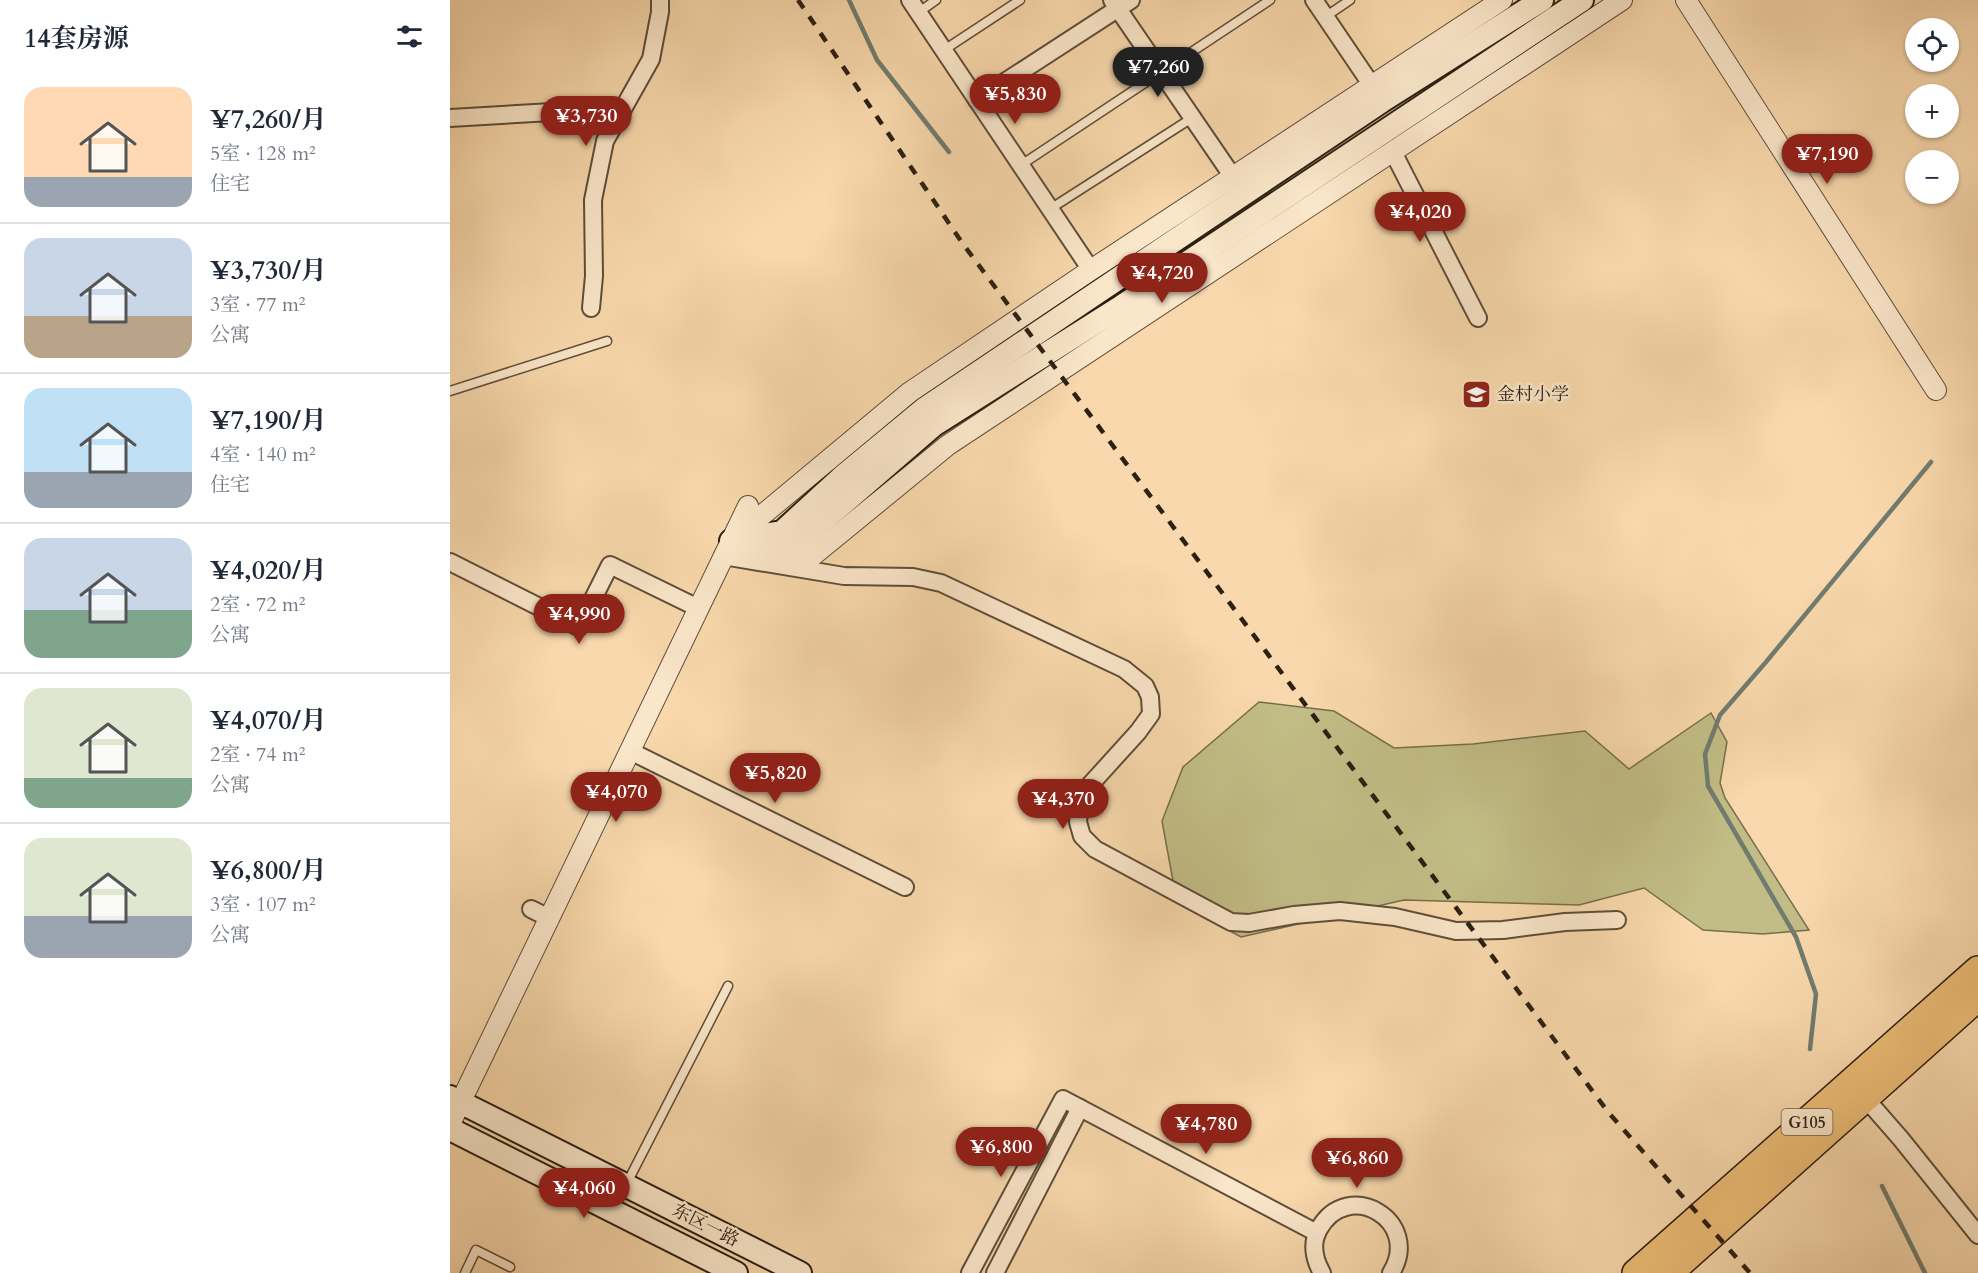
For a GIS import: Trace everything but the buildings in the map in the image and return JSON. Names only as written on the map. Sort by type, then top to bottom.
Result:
[{"type":"highway","name":"G105","points":[[1669,1273],[1858,1091],[1978,970]]},
{"type":"highway","name":"G105","points":[[1636,1273],[1858,1091],[1978,997]]},
{"type":"main road","points":[[727,548],[782,532],[843,476],[924,409],[1376,93],[1542,0]]},
{"type":"main road","points":[[727,548],[795,545],[934,425],[1122,306],[1582,0]]},
{"type":"main road","name":"东区一路","points":[[455,1100],[800,1273]]},
{"type":"main road","name":"东区一路","points":[[450,1130],[736,1273]]},
{"type":"street","points":[[591,308],[594,276],[593,200],[605,141],[651,59],[660,12],[660,0]]},
{"type":"street","points":[[1314,0],[1376,93]]},
{"type":"street","points":[[727,548],[910,392],[1233,177],[1376,93],[1502,0]]},
{"type":"street","points":[[727,548],[805,562],[948,445],[1622,0]]},
{"type":"street","points":[[1686,0],[1936,390]]},
{"type":"street","points":[[977,100],[1120,3],[1161,72],[1233,177]]},
{"type":"street","points":[[914,6],[1091,270]]},
{"type":"street","points":[[450,118],[569,111]]},
{"type":"street","points":[[1393,152],[1478,318]]},
{"type":"street","points":[[450,1124],[455,1100],[549,918],[748,506]]},
{"type":"street","points":[[727,548],[844,576],[913,577],[940,583],[1124,669],[1145,686],[1150,697],[1151,714],[1138,732],[1089,786],[1079,812],[1078,822],[1082,836],[1095,849],[1231,922],[1249,923],[1294,915],[1340,911],[1395,917],[1456,931],[1503,930],[1565,922],[1617,920]]},
{"type":"street","points":[[450,562],[579,627],[610,565],[698,608]]},
{"type":"street","points":[[630,751],[905,887]]},
{"type":"street","points":[[531,909],[549,918]]},
{"type":"street","points":[[1858,1091],[1908,1148],[1978,1235]]},
{"type":"street","points":[[970,1273],[1063,1099],[1317,1233]]},
{"type":"street","points":[[995,1273],[1080,1108]]},
{"type":"street","points":[[1322,1273],[1316,1260],[1314,1246],[1317,1233],[1323,1221],[1334,1212],[1348,1206],[1362,1206],[1376,1210],[1388,1219],[1396,1231],[1399,1244],[1398,1259],[1391,1273]]},
{"type":"lane","points":[[914,6],[936,0]]},
{"type":"lane","points":[[944,50],[1020,0]]},
{"type":"lane","points":[[1021,165],[1270,0]]},
{"type":"lane","points":[[1325,17],[1350,0]]},
{"type":"lane","points":[[1050,209],[1192,117]]},
{"type":"lane","points":[[450,391],[607,341]]},
{"type":"lane","points":[[626,1185],[728,986]]},
{"type":"lane","points":[[465,1273],[476,1250],[510,1267]]},
{"type":"shaded area","points":[[1259,702],[1334,711],[1394,748],[1473,744],[1585,731],[1629,769],[1711,713],[1727,742],[1720,783],[1725,798],[1809,930],[1763,934],[1703,930],[1644,888],[1579,905],[1404,900],[1241,937],[1177,903],[1162,821],[1183,767]]},
{"type":"waterway","points":[[849,0],[877,60],[949,152]]},
{"type":"waterway","points":[[1810,1049],[1816,994],[1796,937],[1708,786],[1705,754],[1720,715],[1931,462]]},
{"type":"waterway","points":[[1882,1186],[1925,1273]]},
{"type":"railway","points":[[798,0],[963,244],[1608,1112],[1750,1273]]},
{"type":"place","name":"金村小学","points":[[1476,394]]}]
